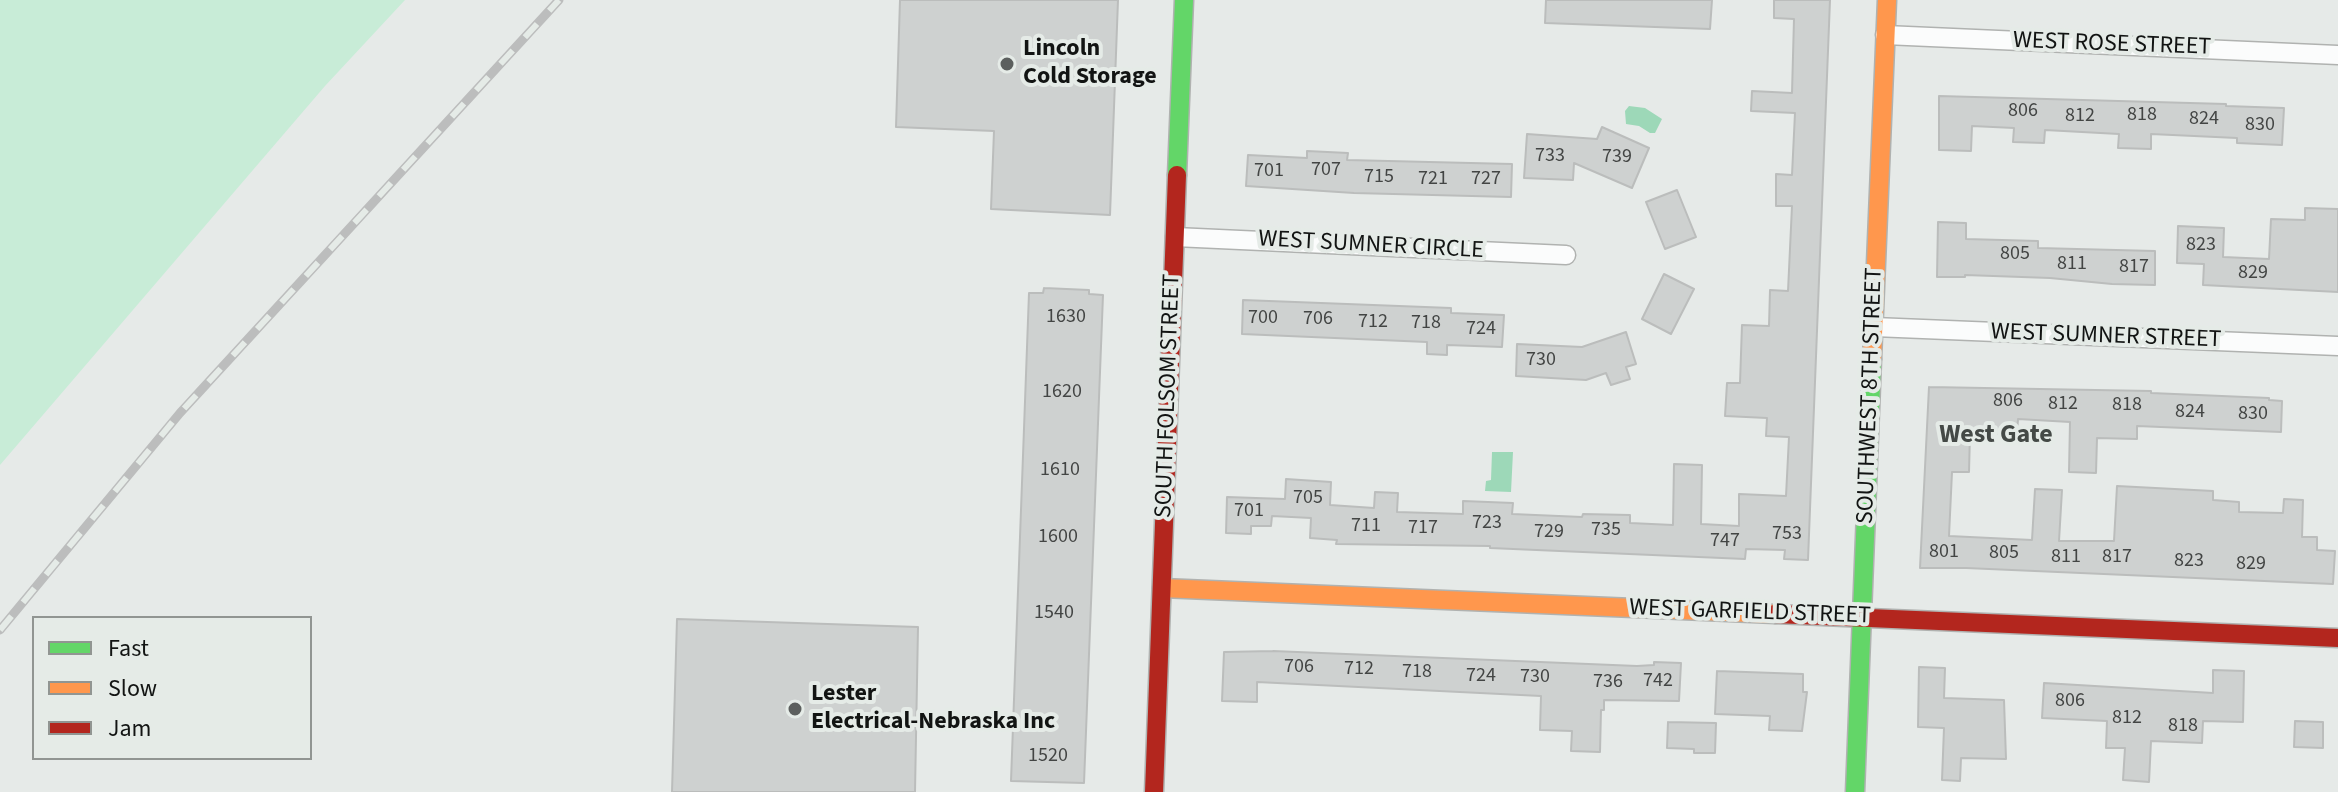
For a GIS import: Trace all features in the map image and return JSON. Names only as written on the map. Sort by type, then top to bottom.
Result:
[{"type":"street","name":"SOUTH FOLSOM STREET","points":[[1154,792],[1184,0]]},
{"type":"street","name":"SOUTHWEST 8TH STREET","points":[[1855,792],[1887,0]]},
{"type":"street","name":"WEST ROSE STREET","points":[[1885,35],[2338,55]]},
{"type":"street","name":"WEST SUMNER CIRCLE","points":[[1175,237],[1566,255]]},
{"type":"street","name":"WEST SUMNER STREET","points":[[1874,327],[2338,346]]},
{"type":"street","name":"WEST GARFIELD STREET","points":[[1162,588],[2338,638]]},
{"type":"shaded area","points":[[0,0],[405,0],[325,86],[0,465]]},
{"type":"shaded area","points":[[1629,106],[1645,108],[1662,119],[1655,133],[1626,124],[1625,111]]},
{"type":"shaded area","points":[[1492,452],[1513,452],[1511,492],[1485,491],[1486,481],[1491,480]]},
{"type":"building","name":"Lincoln Cold Storage","points":[[900,0],[1118,0],[1110,215],[991,209],[994,131],[896,127]]},
{"type":"building","points":[[1546,0],[1712,0],[1710,29],[1545,23]]},
{"type":"building","points":[[1774,0],[1830,0],[1808,560],[1784,559],[1785,550],[1746,549],[1745,559],[1490,546],[1336,544],[1337,540],[1310,538],[1311,518],[1272,516],[1271,526],[1251,526],[1251,534],[1226,533],[1227,497],[1285,499],[1286,479],[1331,482],[1330,505],[1374,508],[1375,492],[1398,493],[1397,512],[1463,514],[1463,501],[1513,503],[1512,514],[1582,517],[1583,514],[1630,515],[1630,523],[1673,525],[1674,464],[1702,465],[1701,524],[1739,526],[1739,494],[1786,496],[1789,437],[1766,436],[1767,418],[1725,416],[1727,383],[1740,383],[1742,325],[1769,326],[1770,290],[1788,291],[1792,206],[1776,206],[1776,174],[1792,175],[1795,113],[1751,111],[1752,91],[1792,93],[1794,19],[1774,18]]},
{"type":"building","points":[[1939,96],[2284,108],[2282,145],[2237,143],[2237,138],[2151,134],[2151,149],[2118,148],[2119,134],[2045,130],[2044,143],[2013,142],[2014,128],[1972,126],[1971,151],[1939,150]]},
{"type":"building","points":[[1602,127],[1649,148],[1632,188],[1574,163],[1573,180],[1524,178],[1527,134],[1597,139]]},
{"type":"building","points":[[1307,151],[1348,153],[1347,160],[1512,164],[1511,197],[1354,193],[1246,186],[1248,155],[1307,158]]},
{"type":"building","points":[[1677,190],[1696,237],[1665,249],[1646,202]]},
{"type":"building","points":[[2305,208],[2338,209],[2338,292],[2203,285],[2204,264],[2177,263],[2178,226],[2224,228],[2223,257],[2269,259],[2271,219],[2305,220]]},
{"type":"building","points":[[1938,222],[1966,223],[1966,239],[2038,241],[2038,248],[2155,251],[2155,285],[2050,278],[1937,277]]},
{"type":"building","points":[[1664,274],[1694,289],[1671,334],[1642,319]]},
{"type":"building","points":[[1044,288],[1089,290],[1089,294],[1103,295],[1084,783],[1011,781],[1029,293],[1043,293]]},
{"type":"building","points":[[1243,300],[1451,308],[1451,313],[1504,315],[1502,347],[1447,345],[1447,355],[1427,354],[1427,342],[1242,334]]},
{"type":"building","points":[[1626,332],[1636,364],[1626,367],[1630,379],[1611,385],[1606,373],[1586,380],[1516,376],[1517,344],[1582,347]]},
{"type":"building","points":[[1929,387],[2151,391],[2282,401],[2281,432],[2137,426],[2137,439],[2097,438],[2096,473],[2069,472],[2070,422],[2018,419],[2017,434],[1970,433],[1969,472],[1952,472],[1949,536],[2032,540],[2035,489],[2062,490],[2059,541],[2114,541],[2117,486],[2213,491],[2213,500],[2239,502],[2239,512],[2283,513],[2284,499],[2303,500],[2302,537],[2317,537],[2317,550],[2335,551],[2333,584],[1920,568]]},
{"type":"building","name":"Lester Electrical-Nebraska Inc","points":[[677,619],[918,627],[915,792],[672,792]]},
{"type":"building","points":[[1273,651],[1637,666],[1654,665],[1654,662],[1681,663],[1679,701],[1604,700],[1600,752],[1571,751],[1572,731],[1540,730],[1541,696],[1257,682],[1257,702],[1222,701],[1224,652]]},
{"type":"building","points":[[1919,667],[1945,668],[1944,698],[2004,700],[2006,759],[1961,758],[1960,781],[1942,780],[1944,728],[1918,727]]},
{"type":"building","points":[[2213,670],[2244,671],[2243,722],[2203,721],[2202,743],[2151,741],[2149,782],[2123,780],[2125,748],[2106,748],[2107,721],[2042,718],[2044,683],[2213,693]]},
{"type":"building","points":[[1717,671],[1803,674],[1803,692],[1807,692],[1802,731],[1769,730],[1770,716],[1715,714]]},
{"type":"building","points":[[2295,721],[2323,722],[2323,748],[2294,747]]},
{"type":"building","points":[[1668,722],[1716,723],[1715,753],[1667,748]]},
{"type":"railway","points":[[0,630],[180,413],[559,0]]},
{"type":"traffic: fast","points":[[1177,175],[1184,0]]},
{"type":"traffic: fast","points":[[1855,792],[1872,359]]},
{"type":"traffic: slow","points":[[1872,359],[1887,0]]},
{"type":"traffic: slow","points":[[1162,588],[1775,614]]},
{"type":"traffic: jam","points":[[1154,792],[1177,175]]},
{"type":"traffic: jam","points":[[1775,614],[2338,638]]},
{"type":"place","name":"Lincoln Cold Storage","points":[[1007,64]]},
{"type":"place","name":"Lester Electrical-Nebraska Inc","points":[[795,709]]},
{"type":"district","name":"West Gate","points":[[1996,436]]}]
